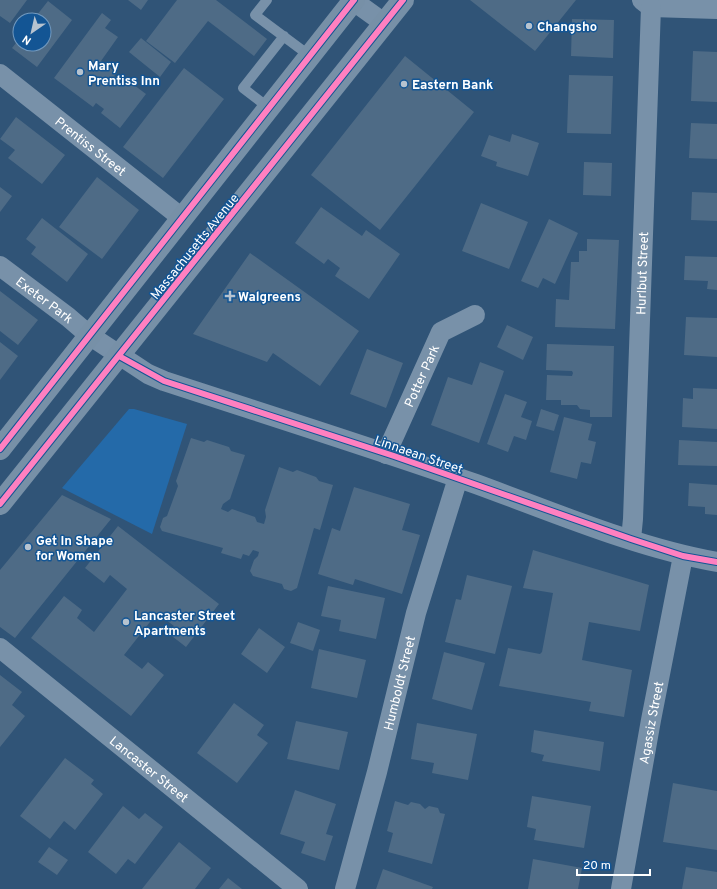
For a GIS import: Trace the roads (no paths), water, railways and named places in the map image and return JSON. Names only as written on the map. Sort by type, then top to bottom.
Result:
[{"type":"main road","name":"Massachusetts Avenue","points":[[0,449],[353,0]]},
{"type":"main road","name":"Massachusetts Avenue","points":[[0,504],[403,0]]},
{"type":"street","points":[[353,0],[384,23]]},
{"type":"street","points":[[647,3],[717,8]]},
{"type":"street","name":"Hurlbut Street","points":[[631,539],[634,519],[647,3]]},
{"type":"street","name":"Prentiss Street","points":[[0,74],[182,218]]},
{"type":"street","name":"Exeter Park","points":[[0,266],[68,317],[89,335]]},
{"type":"street","name":"Potter Park","points":[[386,454],[441,332],[475,315]]},
{"type":"street","name":"Linnaean Street","points":[[89,335],[119,356],[164,381],[458,478],[631,539],[683,556],[717,562]]},
{"type":"street","name":"Humboldt Street","points":[[345,889],[377,772],[416,612],[458,478]]},
{"type":"street","name":"Agassiz Street","points":[[621,889],[651,720],[683,556]]},
{"type":"street","name":"Lancaster Street","points":[[0,648],[298,889]]},
{"type":"lane","points":[[267,0],[255,15],[310,56]]},
{"type":"lane","points":[[269,108],[243,88],[284,36]]},
{"type":"place","name":"Changsho","points":[[529,26]]},
{"type":"place","name":"Mary Prentiss Inn","points":[[80,72]]},
{"type":"place","name":"Eastern Bank","points":[[404,84]]},
{"type":"place","name":"Walgreens","points":[[230,296]]},
{"type":"place","name":"Get In Shape for Women","points":[[28,547]]},
{"type":"place","name":"Lancaster Street Apartments","points":[[126,622]]}]
